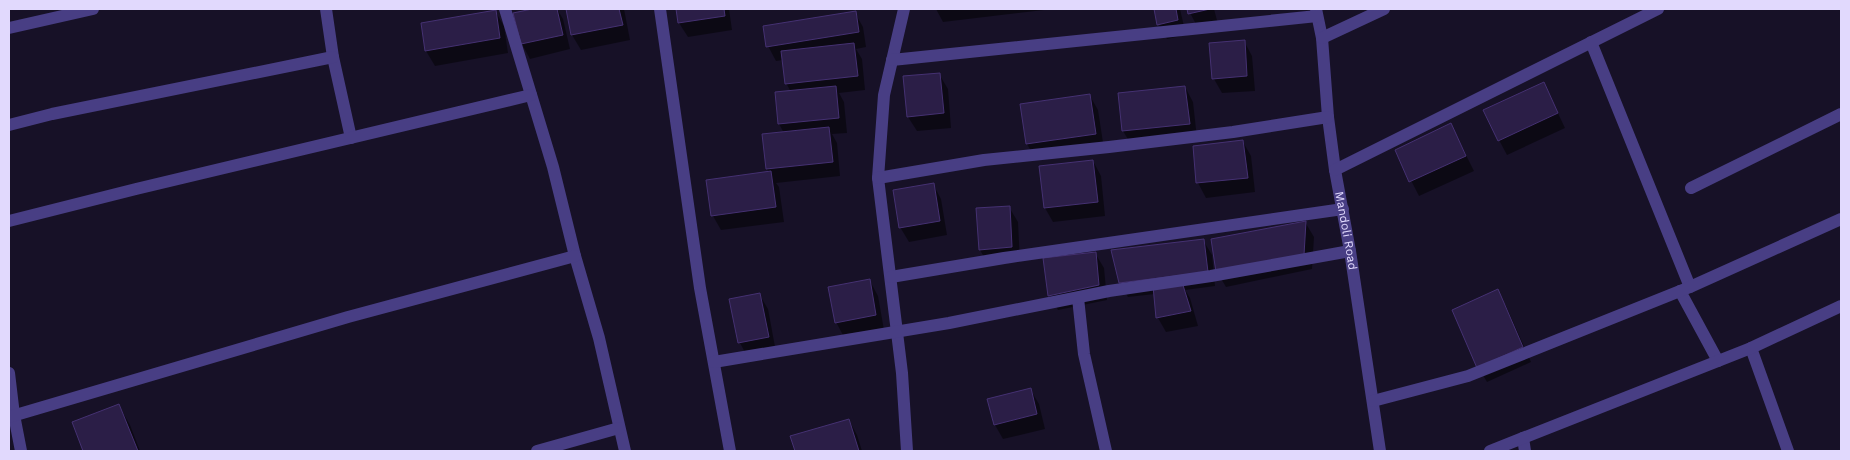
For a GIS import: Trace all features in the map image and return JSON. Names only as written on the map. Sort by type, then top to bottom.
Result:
[{"type":"street","points":[[9,28],[93,9]]},
{"type":"street","points":[[326,9],[333,57],[350,138]]},
{"type":"street","points":[[505,9],[553,167],[575,256],[599,338],[625,451]]},
{"type":"street","points":[[660,9],[700,288],[730,451]]},
{"type":"street","points":[[904,9],[884,95],[878,178],[897,330],[907,451]]},
{"type":"street","points":[[1322,38],[1384,9]]},
{"type":"street","points":[[1335,170],[1658,9]]},
{"type":"street","points":[[892,60],[1316,12]]},
{"type":"street","name":"Mandoli Road","points":[[1316,12],[1322,38],[1328,117],[1335,170],[1350,251],[1380,451]]},
{"type":"street","points":[[1591,42],[1685,289],[1718,361]]},
{"type":"street","points":[[9,125],[52,114],[333,57]]},
{"type":"street","points":[[9,221],[531,95]]},
{"type":"street","points":[[1692,188],[1841,114]]},
{"type":"street","points":[[878,178],[984,160],[1233,132],[1328,117]]},
{"type":"street","points":[[891,277],[1004,258],[1343,209]]},
{"type":"street","points":[[1373,400],[1468,376],[1685,289],[1841,219]]},
{"type":"street","points":[[714,362],[897,330],[949,323],[1108,291],[1211,276],[1350,251]]},
{"type":"street","points":[[11,416],[348,317],[575,256]]},
{"type":"street","points":[[1078,298],[1084,354],[1106,451]]},
{"type":"street","points":[[1490,451],[1750,348],[1841,306]]},
{"type":"street","points":[[1750,348],[1788,451]]},
{"type":"street","points":[[9,373],[11,416],[21,451]]},
{"type":"street","points":[[537,451],[619,428]]},
{"type":"street","points":[[1523,438],[1525,451]]},
{"type":"building","points":[[532,9],[557,9],[563,35],[521,44],[513,13]]},
{"type":"building","points":[[566,9],[619,9],[623,25],[571,35]]},
{"type":"building","points":[[676,9],[724,9],[725,16],[678,23]]},
{"type":"building","points":[[1154,9],[1176,9],[1178,20],[1157,25]]},
{"type":"building","points":[[1187,9],[1210,9],[1188,14]]},
{"type":"building","points":[[496,10],[500,38],[425,51],[421,23]]},
{"type":"building","points":[[856,11],[859,32],[766,47],[763,26]]},
{"type":"building","points":[[1245,40],[1247,76],[1212,79],[1209,43]]},
{"type":"building","points":[[854,43],[858,76],[785,84],[781,51]]},
{"type":"building","points":[[940,73],[944,113],[907,117],[903,76]]},
{"type":"building","points":[[1544,82],[1558,113],[1498,141],[1483,110]]},
{"type":"building","points":[[836,86],[839,118],[778,124],[775,92]]},
{"type":"building","points":[[1185,86],[1190,124],[1122,131],[1118,93]]},
{"type":"building","points":[[1090,94],[1096,134],[1026,144],[1020,104]]},
{"type":"building","points":[[1451,123],[1466,156],[1409,182],[1395,150]]},
{"type":"building","points":[[829,127],[833,162],[766,169],[762,134]]},
{"type":"building","points":[[1243,140],[1248,178],[1196,183],[1193,146]]},
{"type":"building","points":[[1093,160],[1098,202],[1044,208],[1039,166]]},
{"type":"building","points":[[771,171],[776,207],[711,216],[706,180]]},
{"type":"building","points":[[934,183],[940,221],[899,228],[893,190]]},
{"type":"building","points":[[1010,206],[1012,247],[979,250],[976,208]]},
{"type":"building","points":[[1306,221],[1304,255],[1216,272],[1211,239]]},
{"type":"building","points":[[1204,239],[1208,272],[1119,283],[1111,250]]},
{"type":"building","points":[[1096,252],[1099,285],[1048,296],[1043,258]]},
{"type":"building","points":[[870,279],[876,315],[835,323],[828,287]]},
{"type":"building","points":[[1182,282],[1191,311],[1156,318],[1153,286]]},
{"type":"building","points":[[1498,289],[1523,347],[1477,368],[1452,310]]},
{"type":"building","points":[[760,293],[769,337],[738,343],[729,299]]},
{"type":"building","points":[[1031,388],[1037,414],[994,425],[987,399]]},
{"type":"building","points":[[119,404],[138,451],[83,451],[72,422]]},
{"type":"building","points":[[849,419],[859,451],[795,451],[790,436]]}]
